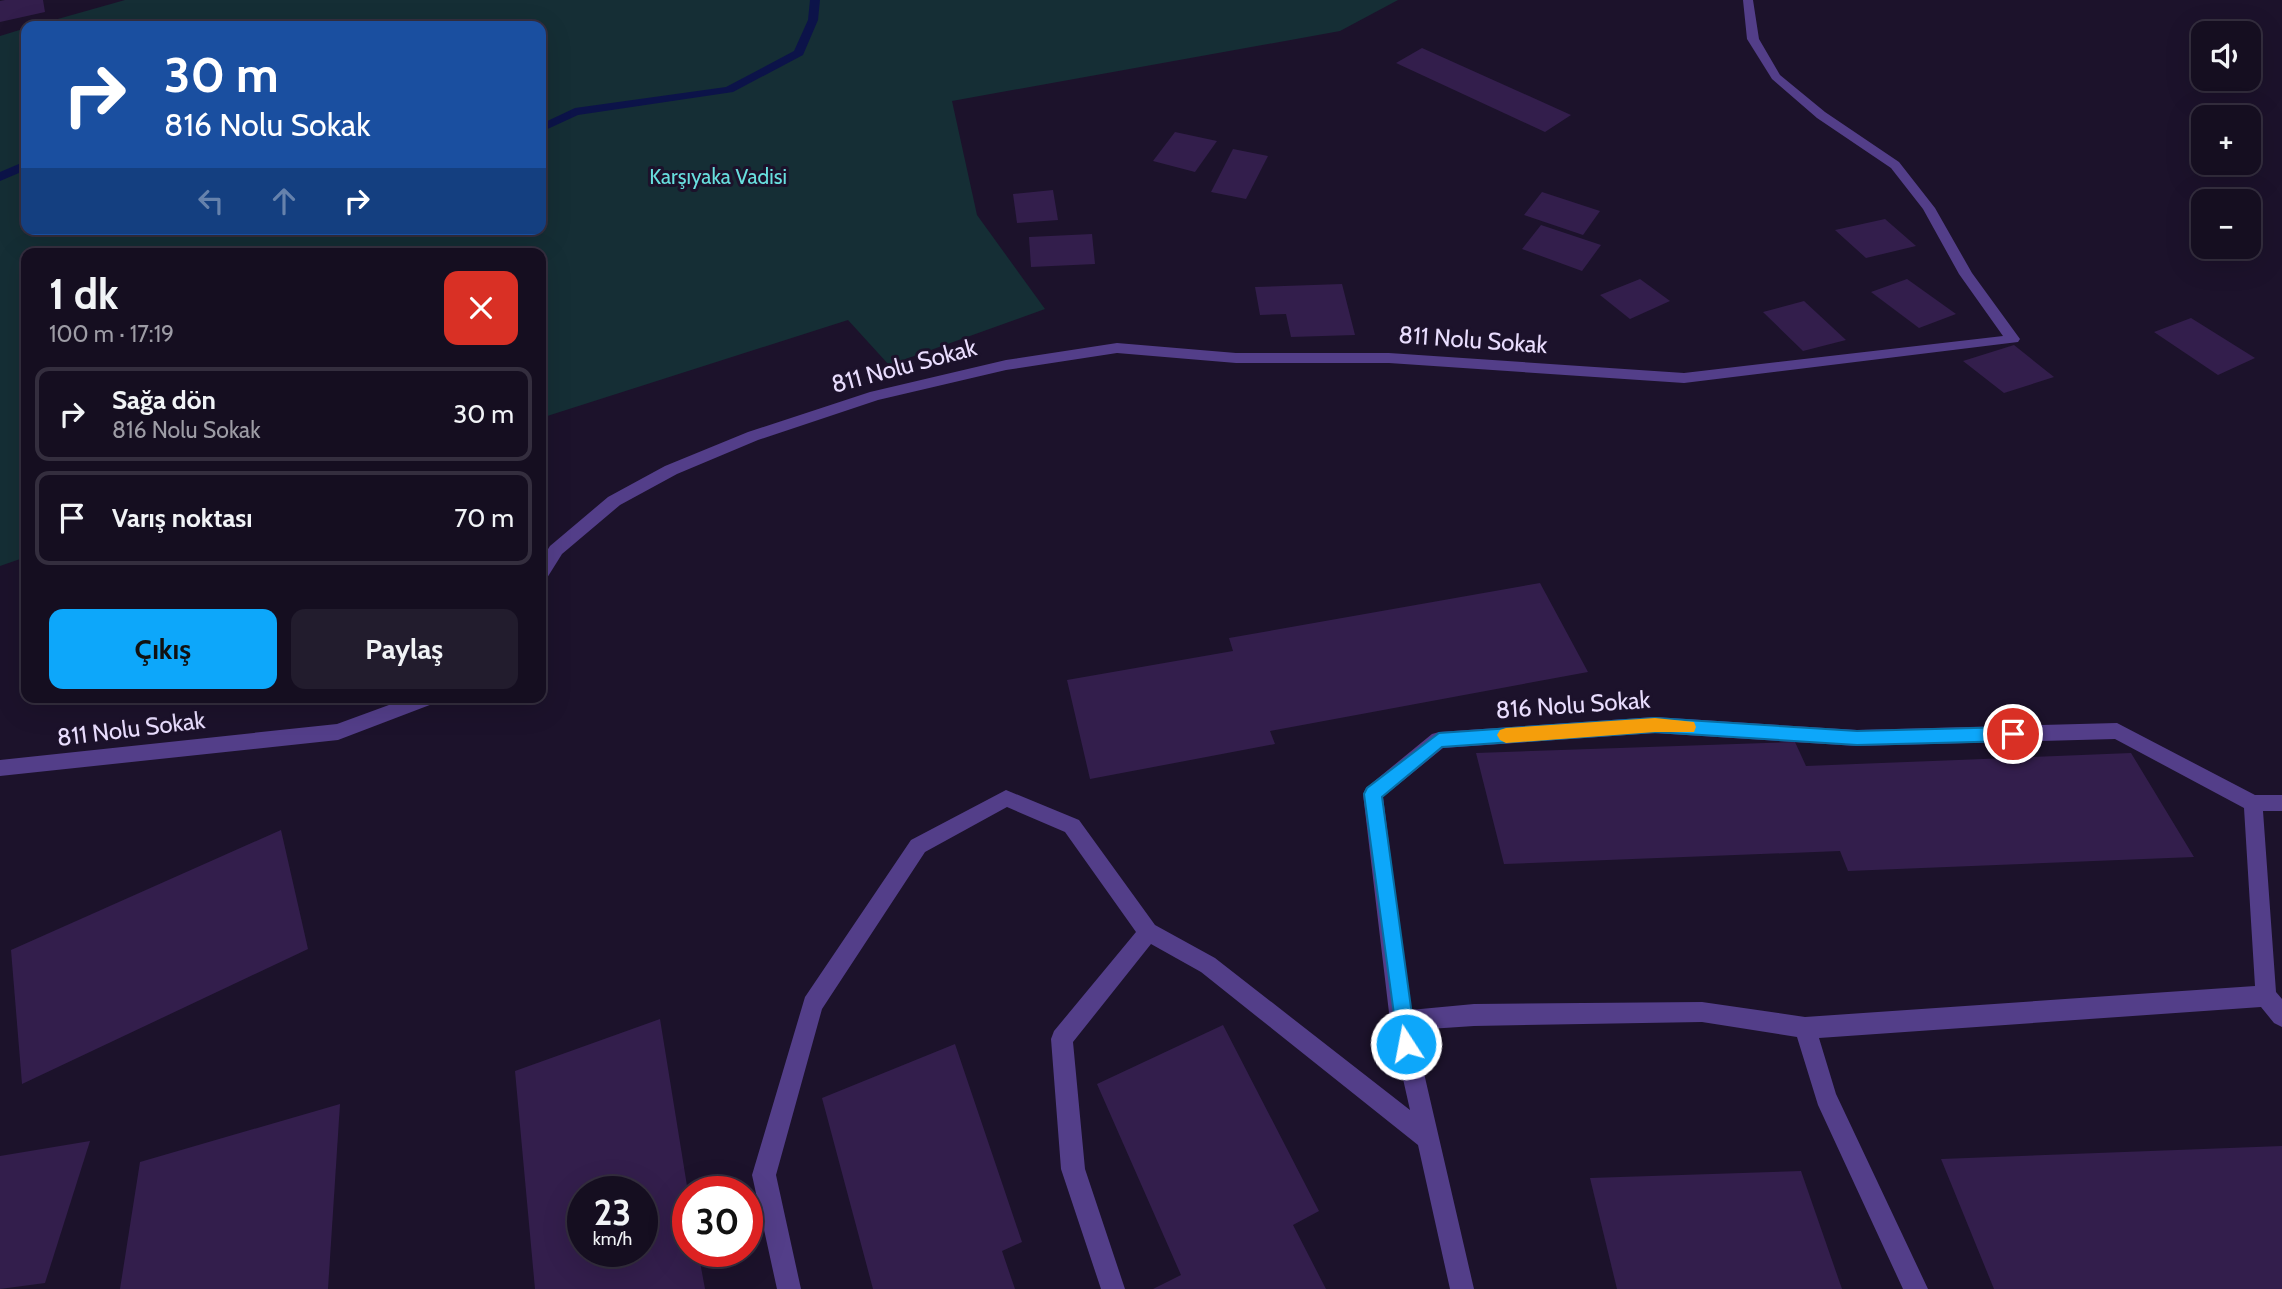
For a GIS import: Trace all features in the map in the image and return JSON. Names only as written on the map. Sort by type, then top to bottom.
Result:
[{"type":"street","name":"811 Nolu Sokak","points":[[546,565],[556,550],[614,501],[671,470],[753,436],[875,396],[1006,365],[1117,348],[1236,358],[1389,358],[1684,378],[2013,339],[1966,274],[1929,208],[1895,165],[1821,115],[1776,77],[1753,39],[1748,0]]},
{"type":"street","name":"811 Nolu Sokak","points":[[0,768],[338,732],[416,703]]},
{"type":"street","name":"816 Nolu Sokak","points":[[1462,1289],[1401,1021],[1373,794],[1439,740],[1655,725],[1857,738],[2117,731],[2253,803],[2282,803]]},
{"type":"street","points":[[789,1289],[764,1175],[813,1004],[918,846],[1006,798],[1072,826],[1148,932],[1208,965],[1427,1138]]},
{"type":"street","points":[[2253,803],[2266,996],[2282,1016]]},
{"type":"street","points":[[1113,1289],[1073,1170],[1062,1039],[1148,932]]},
{"type":"street","points":[[1401,1021],[1474,1015],[1702,1012],[1805,1028],[2266,996]]},
{"type":"street","points":[[1805,1028],[1826,1097],[1916,1289]]},
{"type":"green space","name":"Karşıyaka Vadisi","points":[[125,0],[1398,0],[1340,31],[952,101],[977,215],[1045,309],[889,365],[848,320],[546,416],[546,248],[21,248],[21,559],[0,566],[0,36],[21,30],[21,235],[546,235],[546,21],[51,21]]},
{"type":"building","points":[[43,0],[45,12],[0,22],[0,1]]},
{"type":"building","points":[[1422,48],[1571,115],[1545,132],[1396,63]]},
{"type":"building","points":[[1175,132],[1217,141],[1195,172],[1153,161]]},
{"type":"building","points":[[1233,149],[1268,156],[1246,199],[1211,192]]},
{"type":"building","points":[[1053,190],[1058,220],[1017,223],[1013,194]]},
{"type":"building","points":[[1542,192],[1600,211],[1583,235],[1524,215]]},
{"type":"building","points":[[1885,219],[1916,246],[1866,258],[1835,230]]},
{"type":"building","points":[[1541,225],[1601,245],[1582,271],[1522,249]]},
{"type":"building","points":[[1092,234],[1095,264],[1031,267],[1029,237]]},
{"type":"building","points":[[1640,279],[1670,301],[1630,319],[1600,295]]},
{"type":"building","points":[[1907,279],[1956,314],[1919,328],[1871,292]]},
{"type":"building","points":[[1342,284],[1355,335],[1291,337],[1286,314],[1260,315],[1255,287]]},
{"type":"building","points":[[1804,301],[1846,340],[1803,351],[1763,312]]},
{"type":"building","points":[[2191,318],[2255,358],[2218,375],[2154,332]]},
{"type":"building","points":[[2014,345],[2054,377],[2004,393],[1963,361]]},
{"type":"building","points":[[1540,583],[1588,672],[1270,731],[1275,744],[1090,779],[1067,680],[1233,651],[1229,638]]},
{"type":"building","points":[[1795,742],[1806,766],[2131,753],[2194,857],[1848,871],[1840,851],[1504,864],[1476,753]]},
{"type":"building","points":[[281,830],[308,949],[22,1084],[11,950]]},
{"type":"building","points":[[660,1019],[685,1176],[672,1176],[672,1267],[701,1267],[705,1289],[535,1289],[515,1071]]},
{"type":"building","points":[[1223,1025],[1319,1211],[1293,1225],[1326,1289],[1153,1289],[1181,1275],[1097,1084]]},
{"type":"building","points":[[955,1044],[1022,1242],[1002,1251],[1015,1289],[873,1289],[822,1098]]},
{"type":"building","points":[[340,1104],[328,1289],[120,1289],[140,1162]]},
{"type":"building","points":[[90,1141],[45,1283],[0,1289],[0,1156]]},
{"type":"building","points":[[2282,1146],[2282,1289],[1994,1289],[1941,1159]]},
{"type":"building","points":[[1801,1171],[1842,1289],[1617,1289],[1590,1178]]},
{"type":"waterway","points":[[546,126],[575,112],[729,90],[799,53],[813,20],[815,0]]},
{"type":"waterway","points":[[0,177],[21,167]]},
{"type":"slow traffic","points":[[1506,735],[1655,725],[1688,727]]},
{"type":"route","points":[[1406,1044],[1373,794],[1439,740],[1655,725],[1857,738],[2013,734]]}]
